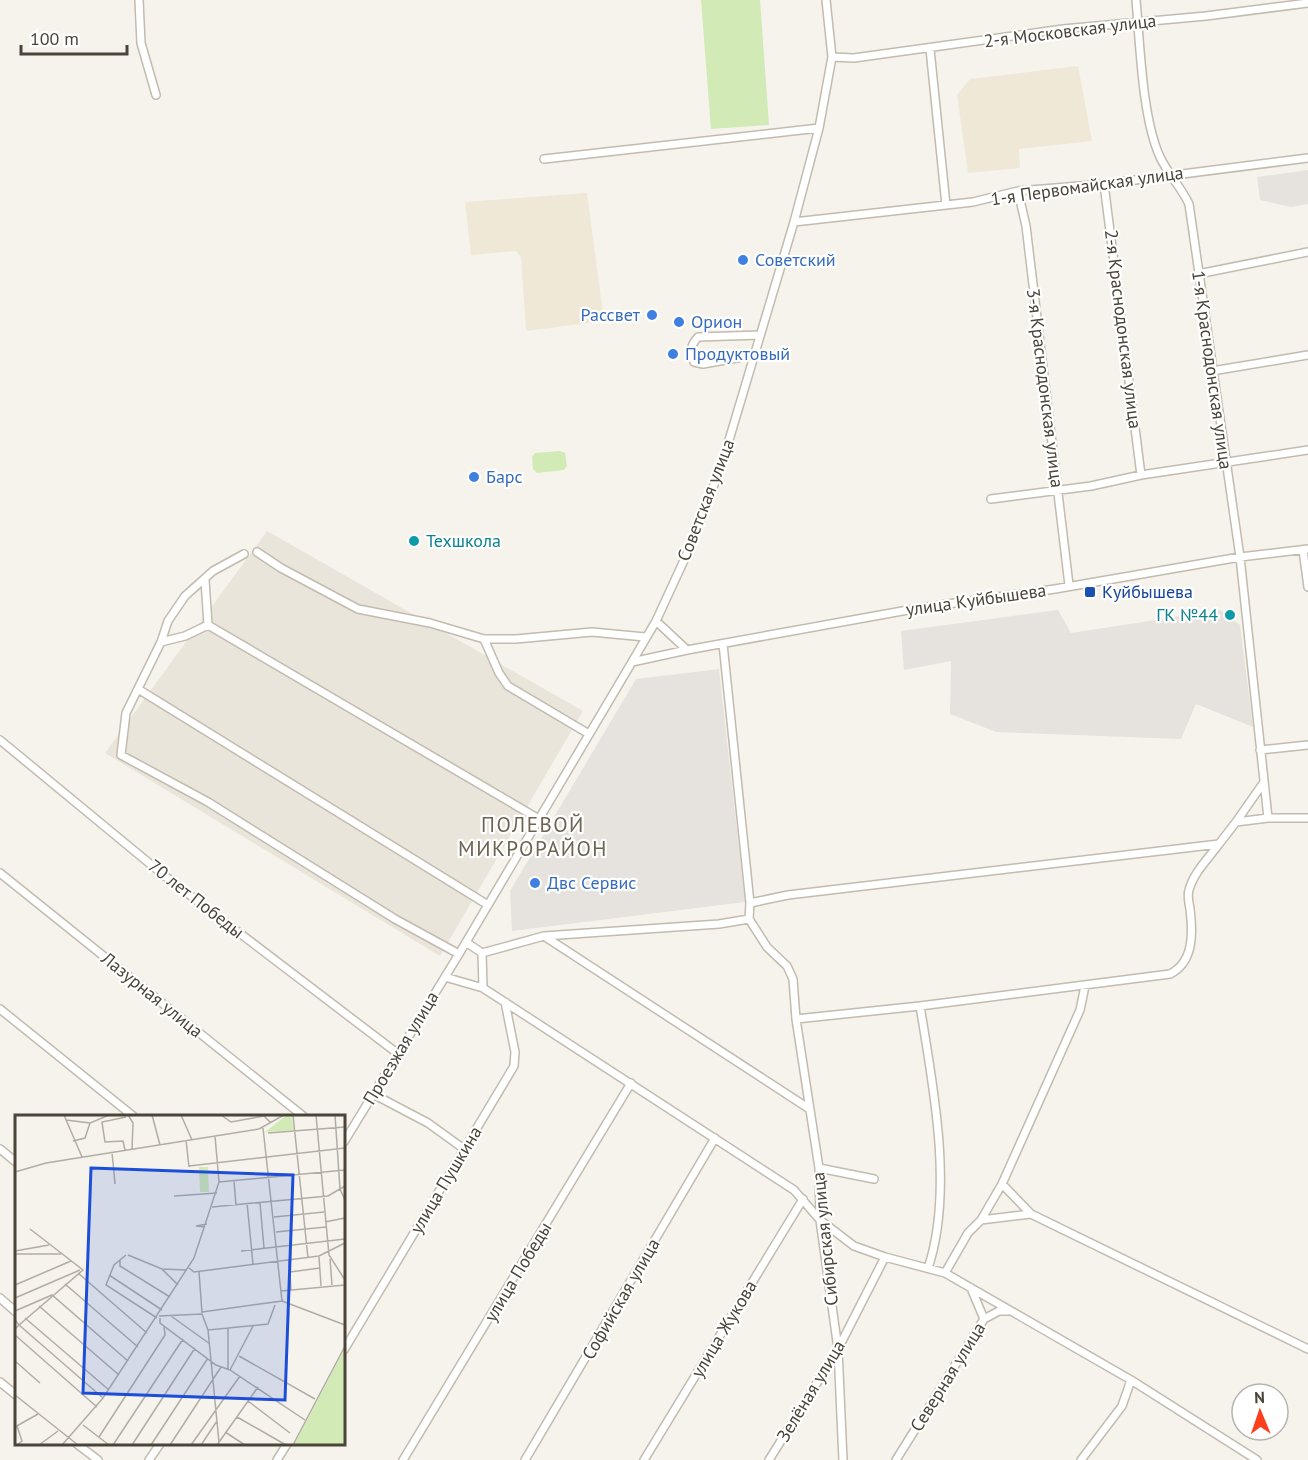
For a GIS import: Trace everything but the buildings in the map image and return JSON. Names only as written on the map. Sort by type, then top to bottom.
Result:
[{"type":"street","points":[[139,0],[141,43],[156,96]]},
{"type":"street","name":"Советская улица","points":[[459,954],[656,621],[686,556],[721,467],[794,222],[819,128],[832,57],[826,0]]},
{"type":"street","name":"1-я Краснодонская улица","points":[[1136,0],[1144,83],[1153,137],[1170,174],[1179,182],[1189,204],[1240,557],[1268,818]]},
{"type":"street","name":"2-я Московская улица","points":[[832,57],[854,58],[1063,29],[1308,3]]},
{"type":"street","points":[[930,49],[946,205]]},
{"type":"street","points":[[544,159],[819,128]]},
{"type":"street","name":"1-я Первомайская улица","points":[[794,222],[946,205],[1018,191],[1104,184],[1308,158]]},
{"type":"street","name":"2-я Краснодонская улица","points":[[1104,184],[1141,475]]},
{"type":"street","name":"3-я Краснодонская улица","points":[[1018,191],[1026,226],[1038,345],[1059,491],[1069,585]]},
{"type":"street","points":[[1198,274],[1308,252]]},
{"type":"street","points":[[754,355],[703,364],[694,362],[690,352],[698,337],[760,334]]},
{"type":"street","points":[[1212,372],[1308,355]]},
{"type":"street","points":[[991,499],[1059,491],[1141,475],[1308,450]]},
{"type":"street","points":[[1306,549],[1308,587]]},
{"type":"street","name":"улица Куйбышева","points":[[632,662],[919,608],[1240,557],[1306,549]]},
{"type":"street","points":[[257,552],[281,568],[358,609],[450,628],[484,639],[516,639],[592,632],[645,637]]},
{"type":"street","points":[[244,554],[213,571],[186,596],[168,621],[161,642],[126,713],[121,755],[208,802],[395,919],[459,954]]},
{"type":"street","points":[[205,580],[208,625]]},
{"type":"street","points":[[656,621],[687,650]]},
{"type":"street","points":[[161,642],[185,636],[208,625]]},
{"type":"street","points":[[208,625],[539,819]]},
{"type":"street","points":[[484,639],[499,673],[508,686],[589,734]]},
{"type":"street","points":[[466,942],[482,953],[544,936],[719,924],[749,919],[750,903],[723,644]]},
{"type":"street","points":[[138,689],[488,905]]},
{"type":"street","name":"70 лет Победы","points":[[0,740],[166,877],[397,1053]]},
{"type":"street","points":[[1260,750],[1308,745]]},
{"type":"street","points":[[796,1018],[1085,986],[1170,974],[1182,968],[1189,953],[1191,936],[1188,894],[1194,877],[1264,782]]},
{"type":"street","points":[[1236,822],[1268,818],[1308,818]]},
{"type":"street","points":[[750,903],[788,895],[1219,844]]},
{"type":"street","name":"Лазурная улица","points":[[0,873],[302,1115]]},
{"type":"street","name":"Сибирская улица","points":[[749,919],[766,946],[787,966],[793,978],[807,1108],[819,1168],[820,1220],[838,1349],[843,1460]]},
{"type":"street","points":[[544,936],[807,1108]]},
{"type":"street","points":[[482,953],[483,988]]},
{"type":"street","name":"Проезжая улица","points":[[345,1140],[459,954]]},
{"type":"street","points":[[445,977],[483,988],[715,1138],[794,1190],[820,1220],[854,1246],[945,1273],[1131,1380],[1257,1460]]},
{"type":"street","points":[[945,1273],[968,1233],[981,1221],[1002,1184],[1080,1010],[1085,986]]},
{"type":"street","name":"улица Пушкина","points":[[345,1348],[514,1066],[515,1052],[505,1002]]},
{"type":"street","points":[[920,1006],[932,1079],[941,1200],[938,1234],[928,1268]]},
{"type":"street","points":[[0,1009],[132,1115]]},
{"type":"street","name":"улица Победы","points":[[403,1460],[631,1083]]},
{"type":"street","points":[[373,1094],[428,1123],[464,1149]]},
{"type":"street","name":"Софийская улица","points":[[525,1460],[715,1138]]},
{"type":"street","points":[[0,1149],[15,1161]]},
{"type":"street","points":[[819,1168],[874,1179]]},
{"type":"street","points":[[1002,1184],[1031,1214],[1308,1349]]},
{"type":"street","name":"улица Жукова","points":[[645,1460],[803,1199]]},
{"type":"street","points":[[981,1221],[1031,1214]]},
{"type":"street","name":"Зелёная улица","points":[[769,1460],[838,1349],[885,1257]]},
{"type":"street","points":[[971,1288],[984,1319]]},
{"type":"street","points":[[0,1298],[15,1311]]},
{"type":"street","name":"Северная улица","points":[[896,1460],[984,1319],[999,1311],[1011,1311]]},
{"type":"street","points":[[1081,1460],[1122,1406],[1131,1380]]},
{"type":"street","points":[[0,1382],[15,1394]]},
{"type":"street","points":[[79,1445],[98,1460]]},
{"type":"street","points":[[149,1460],[159,1445]]},
{"type":"street","points":[[277,1460],[286,1445]]},
{"type":"shaded area","points":[[1078,66],[1092,141],[1019,149],[1020,168],[968,173],[957,95],[970,79]]},
{"type":"shaded area","points":[[1308,170],[1308,204],[1291,207],[1260,200],[1257,177]]},
{"type":"shaded area","points":[[587,193],[604,321],[526,331],[521,257],[516,251],[471,255],[465,202]]},
{"type":"shaded area","points":[[267,531],[583,711],[440,956],[105,753]]},
{"type":"shaded area","points":[[1058,610],[1071,633],[1220,610],[1240,625],[1253,727],[1196,704],[1181,739],[996,732],[950,714],[951,661],[904,670],[901,631]]},
{"type":"shaded area","points":[[719,669],[745,902],[512,931],[510,891],[636,679]]},
{"type":"green space","points":[[701,0],[760,0],[769,125],[711,129]]},
{"type":"green space","points":[[560,451],[565,453],[567,466],[564,470],[537,473],[533,469],[532,457],[535,453]]},
{"type":"place","name":"Советский","points":[[743,260]]},
{"type":"place","name":"Рассвет","points":[[652,315]]},
{"type":"place","name":"Орион","points":[[679,322]]},
{"type":"place","name":"Продуктовый","points":[[673,354]]},
{"type":"place","name":"Барс","points":[[474,477]]},
{"type":"place","name":"Техшкола","points":[[414,541]]},
{"type":"place","name":"Куйбышева","points":[[1090,592]]},
{"type":"place","name":"ГК №44","points":[[1230,615]]},
{"type":"place","name":"Двс Сервис","points":[[535,883]]},
{"type":"district","name":"ПОЛЕВОЙ МИКРОРАЙОН","points":[[533,837]]}]
